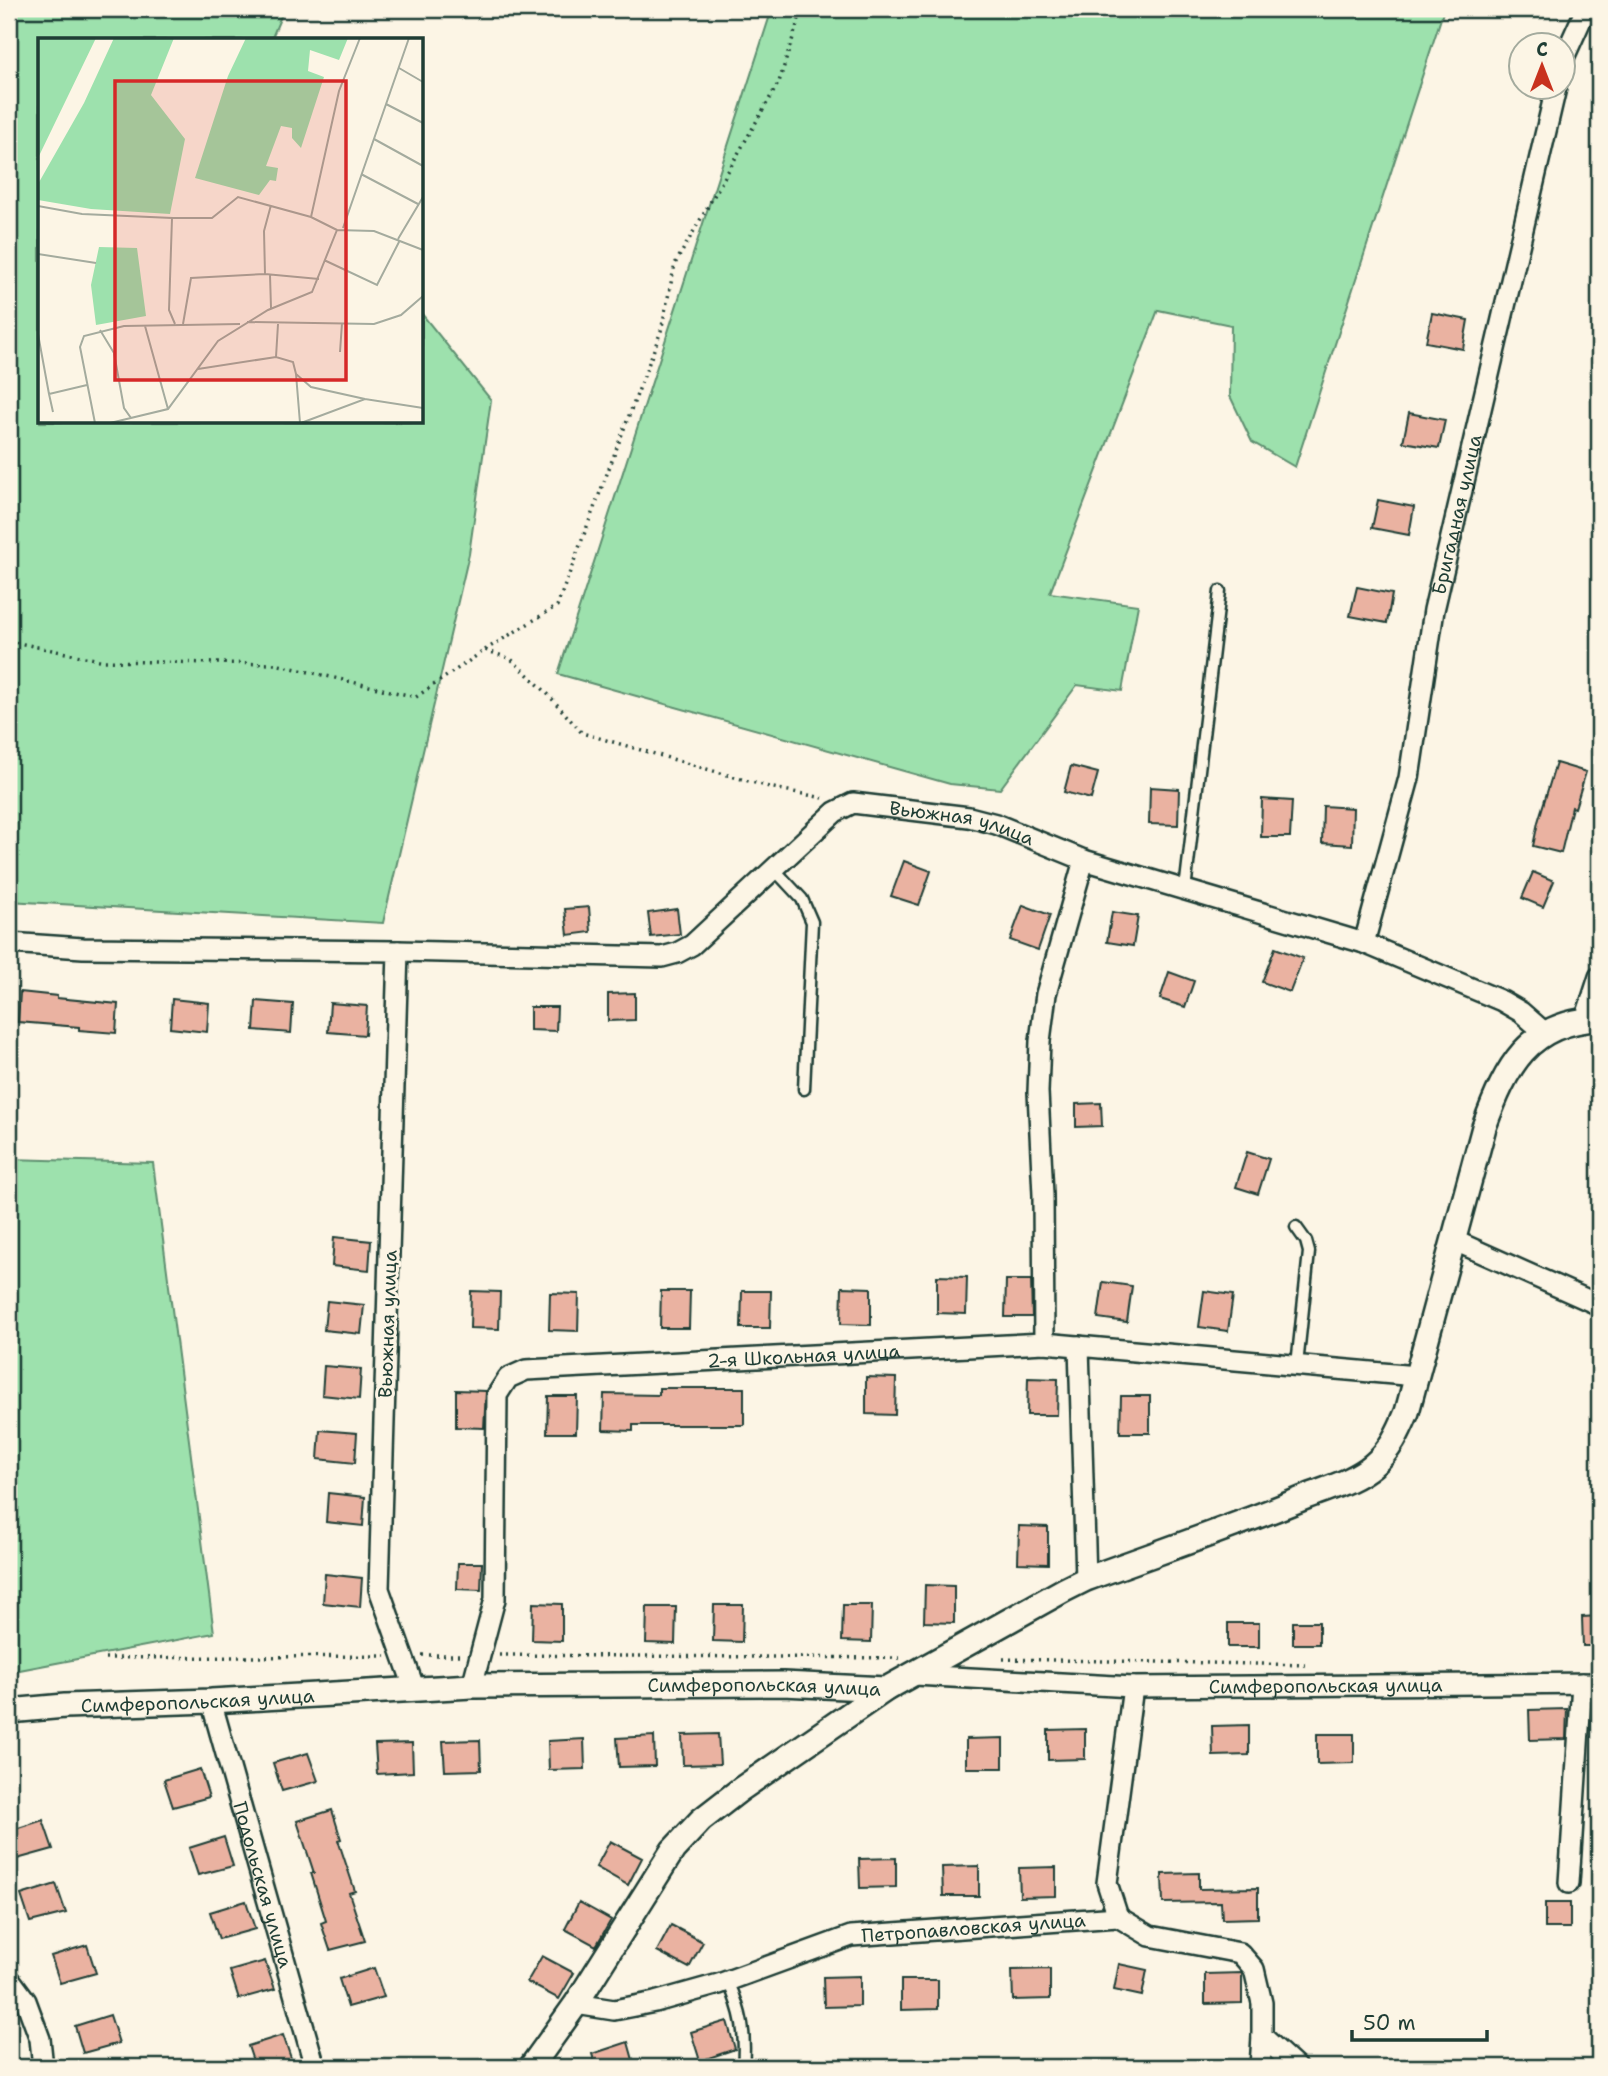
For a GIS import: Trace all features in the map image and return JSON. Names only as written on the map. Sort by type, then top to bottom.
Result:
[{"type":"street","points":[[1576,32],[1586,9]]},
{"type":"street","name":"Бригадная улица","points":[[1364,943],[1409,778],[1434,610],[1553,102]]},
{"type":"street","points":[[9,943],[83,948],[662,957],[677,954],[692,946],[835,812],[853,803]]},
{"type":"street","name":"Вьюжная улица","points":[[853,803],[969,817],[996,824],[1084,860],[1364,943],[1502,1001],[1521,1012],[1544,1032]]},
{"type":"street","points":[[1044,1343],[1043,1195],[1038,1092],[1040,1041],[1046,994],[1084,860]]},
{"type":"street","name":"Вьюжная улица","points":[[398,951],[379,1589],[415,1690]]},
{"type":"street","points":[[913,1666],[1086,1579],[1271,1512],[1354,1477],[1373,1465],[1398,1434],[1407,1412],[1494,1097],[1508,1071],[1525,1049],[1544,1032],[1592,1019],[1599,977]]},
{"type":"street","points":[[1453,1240],[1599,1305]]},
{"type":"street","name":"2-я Школьная улица","points":[[472,1686],[495,1599],[498,1395],[508,1378],[526,1370],[1044,1343],[1416,1376]]},
{"type":"street","points":[[1079,1346],[1086,1579]]},
{"type":"street","name":"Симферопольская улица","points":[[9,1711],[472,1686],[783,1684],[886,1689],[913,1666],[1133,1687],[1591,1683]]},
{"type":"street","points":[[1569,1883],[1591,1683]]},
{"type":"street","points":[[1133,1687],[1107,1883],[1118,1917],[1150,1936],[1240,1952],[1254,1969],[1262,2003],[1260,2067]]},
{"type":"street","points":[[531,2067],[576,2004],[673,1850],[687,1833],[741,1789],[886,1689]]},
{"type":"street","name":"Подольская улица","points":[[211,1701],[314,2067]]},
{"type":"street","name":"Петропавловская улица","points":[[576,2004],[614,2010],[655,2002],[728,1982],[851,1936],[1118,1917]]},
{"type":"street","points":[[9,1978],[26,2001],[40,2039],[43,2067]]},
{"type":"street","points":[[1262,2036],[1296,2067]]},
{"type":"lane","points":[[1185,890],[1220,591]]},
{"type":"lane","points":[[774,869],[802,899],[812,922],[804,1089]]},
{"type":"lane","points":[[1296,1227],[1306,1241],[1309,1252],[1297,1366]]},
{"type":"lane","points":[[728,1982],[744,2029],[743,2067]]},
{"type":"path","points":[[9,641],[104,661],[275,664],[416,697],[485,650],[558,606],[661,331],[675,264],[779,82],[802,9]]},
{"type":"path","points":[[485,650],[511,659],[546,692],[582,733],[769,787],[853,803]]},
{"type":"path","points":[[104,1658],[480,1655],[913,1666]]},
{"type":"path","points":[[998,1659],[1312,1665]]},
{"type":"green space","points":[[9,9],[284,9],[272,38],[38,38],[38,424],[424,424],[424,316],[491,400],[469,554],[383,923],[9,901]]},
{"type":"green space","points":[[772,9],[1444,9],[1295,467],[1252,442],[1230,396],[1231,325],[1158,310],[1050,593],[1138,605],[1122,691],[1077,685],[1000,789],[950,784],[558,674]]},
{"type":"green space","points":[[9,1159],[153,1163],[214,1633],[9,1672]]},
{"type":"building","points":[[1432,313],[1468,320],[1463,349],[1426,342]]},
{"type":"building","points":[[1409,413],[1445,420],[1439,448],[1403,442]]},
{"type":"building","points":[[1378,500],[1414,507],[1409,535],[1372,528]]},
{"type":"building","points":[[1357,587],[1392,594],[1387,623],[1350,616]]},
{"type":"building","points":[[1556,763],[1586,772],[1575,808],[1572,807],[1561,853],[1533,846]]},
{"type":"building","points":[[1071,766],[1098,773],[1091,799],[1064,792]]},
{"type":"building","points":[[1150,787],[1179,789],[1178,825],[1149,824]]},
{"type":"building","points":[[1262,799],[1292,801],[1290,837],[1261,837]]},
{"type":"building","points":[[1323,806],[1353,808],[1352,845],[1322,843]]},
{"type":"building","points":[[904,861],[931,871],[919,905],[891,896]]},
{"type":"building","points":[[1533,872],[1554,881],[1543,907],[1522,898]]},
{"type":"building","points":[[1023,905],[1050,915],[1038,950],[1010,940]]},
{"type":"building","points":[[589,907],[591,932],[568,935],[565,909]]},
{"type":"building","points":[[677,909],[680,934],[651,937],[648,913]]},
{"type":"building","points":[[1112,912],[1138,916],[1133,946],[1107,942]]},
{"type":"building","points":[[1275,948],[1303,958],[1290,992],[1262,982]]},
{"type":"building","points":[[1169,972],[1194,981],[1185,1007],[1160,999]]},
{"type":"building","points":[[20,992],[118,1004],[116,1033],[18,1022]]},
{"type":"building","points":[[635,993],[635,1020],[608,1021],[608,994]]},
{"type":"building","points":[[172,999],[209,1003],[207,1032],[170,1028]]},
{"type":"building","points":[[256,1001],[293,1004],[291,1033],[254,1030]]},
{"type":"building","points":[[330,1003],[367,1006],[365,1035],[328,1032]]},
{"type":"building","points":[[530,1007],[557,1007],[556,1031],[530,1030]]},
{"type":"building","points":[[1101,1103],[1102,1126],[1076,1127],[1076,1104]]},
{"type":"building","points":[[1247,1152],[1269,1159],[1258,1194],[1236,1187]]},
{"type":"building","points":[[334,1237],[371,1241],[369,1270],[332,1266]]},
{"type":"building","points":[[937,1276],[967,1277],[966,1314],[937,1313]]},
{"type":"building","points":[[1006,1280],[1031,1280],[1032,1317],[1005,1317]]},
{"type":"building","points":[[1103,1282],[1132,1286],[1127,1322],[1098,1318]]},
{"type":"building","points":[[842,1287],[871,1288],[871,1325],[841,1324]]},
{"type":"building","points":[[471,1291],[500,1292],[499,1329],[470,1328]]},
{"type":"building","points":[[661,1291],[690,1291],[689,1328],[660,1328]]},
{"type":"building","points":[[742,1291],[771,1291],[770,1328],[741,1328]]},
{"type":"building","points":[[1204,1291],[1233,1295],[1228,1331],[1199,1327]]},
{"type":"building","points":[[550,1293],[579,1294],[578,1331],[549,1330]]},
{"type":"building","points":[[327,1301],[364,1305],[361,1334],[324,1330]]},
{"type":"building","points":[[324,1366],[361,1369],[359,1399],[322,1395]]},
{"type":"building","points":[[866,1377],[896,1378],[895,1415],[866,1414]]},
{"type":"building","points":[[1028,1378],[1058,1379],[1057,1415],[1027,1415]]},
{"type":"building","points":[[659,1388],[744,1388],[744,1425],[633,1425],[633,1431],[603,1430],[604,1394],[659,1395]]},
{"type":"building","points":[[456,1390],[486,1391],[484,1428],[456,1427]]},
{"type":"building","points":[[548,1396],[577,1396],[576,1433],[547,1433]]},
{"type":"building","points":[[1121,1396],[1150,1396],[1150,1433],[1120,1433]]},
{"type":"building","points":[[320,1430],[357,1433],[355,1463],[318,1459]]},
{"type":"building","points":[[328,1493],[365,1497],[363,1526],[326,1522]]},
{"type":"building","points":[[1019,1526],[1048,1527],[1048,1564],[1018,1563]]},
{"type":"building","points":[[458,1563],[482,1563],[481,1590],[457,1589]]},
{"type":"building","points":[[325,1574],[362,1578],[360,1607],[323,1603]]},
{"type":"building","points":[[925,1585],[954,1586],[954,1623],[924,1622]]},
{"type":"building","points":[[533,1603],[562,1604],[562,1641],[532,1640]]},
{"type":"building","points":[[714,1605],[743,1605],[742,1642],[713,1641]]},
{"type":"building","points":[[843,1605],[872,1605],[871,1642],[842,1641]]},
{"type":"building","points":[[647,1607],[676,1607],[675,1644],[646,1643]]},
{"type":"building","points":[[1599,1616],[1599,1646],[1583,1646],[1582,1617]]},
{"type":"building","points":[[1293,1622],[1319,1622],[1319,1644],[1293,1644]]},
{"type":"building","points":[[1228,1623],[1259,1623],[1259,1647],[1228,1647]]},
{"type":"building","points":[[1567,1709],[1566,1739],[1530,1740],[1529,1710]]},
{"type":"building","points":[[1249,1725],[1249,1755],[1213,1756],[1212,1726]]},
{"type":"building","points":[[1085,1729],[1085,1759],[1048,1760],[1048,1730]]},
{"type":"building","points":[[718,1734],[720,1764],[683,1765],[682,1735]]},
{"type":"building","points":[[1317,1734],[1354,1734],[1354,1763],[1317,1764]]},
{"type":"building","points":[[654,1736],[655,1766],[619,1767],[617,1738]]},
{"type":"building","points":[[1003,1738],[1003,1768],[966,1768],[966,1739]]},
{"type":"building","points":[[584,1739],[585,1769],[549,1770],[548,1741]]},
{"type":"building","points":[[480,1740],[481,1770],[445,1771],[443,1741]]},
{"type":"building","points":[[412,1743],[413,1772],[377,1774],[375,1744]]},
{"type":"building","points":[[308,1753],[318,1781],[282,1791],[273,1763]]},
{"type":"building","points":[[200,1769],[209,1797],[173,1807],[164,1780]]},
{"type":"building","points":[[332,1810],[341,1839],[338,1840],[355,1891],[349,1893],[365,1941],[330,1950],[321,1923],[326,1921],[311,1873],[314,1873],[297,1821]]},
{"type":"building","points":[[43,1820],[53,1849],[17,1859],[9,1831]]},
{"type":"building","points":[[224,1837],[233,1866],[198,1875],[189,1848]]},
{"type":"building","points":[[610,1841],[642,1858],[628,1885],[596,1867]]},
{"type":"building","points":[[896,1858],[896,1887],[860,1888],[859,1859]]},
{"type":"building","points":[[979,1866],[979,1896],[943,1896],[942,1867]]},
{"type":"building","points":[[1056,1867],[1056,1896],[1020,1897],[1019,1868]]},
{"type":"building","points":[[1199,1873],[1199,1889],[1258,1888],[1258,1918],[1222,1919],[1221,1902],[1163,1903],[1162,1874]]},
{"type":"building","points":[[56,1884],[66,1913],[30,1922],[21,1895]]},
{"type":"building","points":[[246,1901],[255,1929],[219,1939],[210,1912]]},
{"type":"building","points":[[579,1902],[611,1920],[596,1946],[565,1929]]},
{"type":"building","points":[[1545,1903],[1570,1903],[1570,1928],[1545,1928]]},
{"type":"building","points":[[671,1925],[703,1942],[689,1968],[657,1951]]},
{"type":"building","points":[[87,1945],[96,1973],[60,1983],[51,1956]]},
{"type":"building","points":[[542,1956],[574,1973],[559,1999],[527,1982]]},
{"type":"building","points":[[265,1961],[275,1989],[239,1999],[230,1971]]},
{"type":"building","points":[[1119,1964],[1147,1970],[1142,1996],[1114,1990]]},
{"type":"building","points":[[374,1968],[384,1997],[348,2007],[339,1979]]},
{"type":"building","points":[[1050,1969],[1050,1999],[1013,2000],[1012,1970]]},
{"type":"building","points":[[1242,1973],[1242,2003],[1205,2004],[1205,1974]]},
{"type":"building","points":[[860,1976],[860,2006],[824,2007],[823,1977]]},
{"type":"building","points":[[901,1980],[938,1980],[938,2009],[901,2010]]},
{"type":"building","points":[[110,2015],[119,2043],[83,2053],[75,2026]]},
{"type":"building","points":[[727,2021],[735,2049],[700,2061],[691,2032]]},
{"type":"building","points":[[283,2035],[293,2064],[255,2067],[248,2046]]},
{"type":"building","points":[[628,2042],[635,2067],[596,2067],[592,2054]]}]
